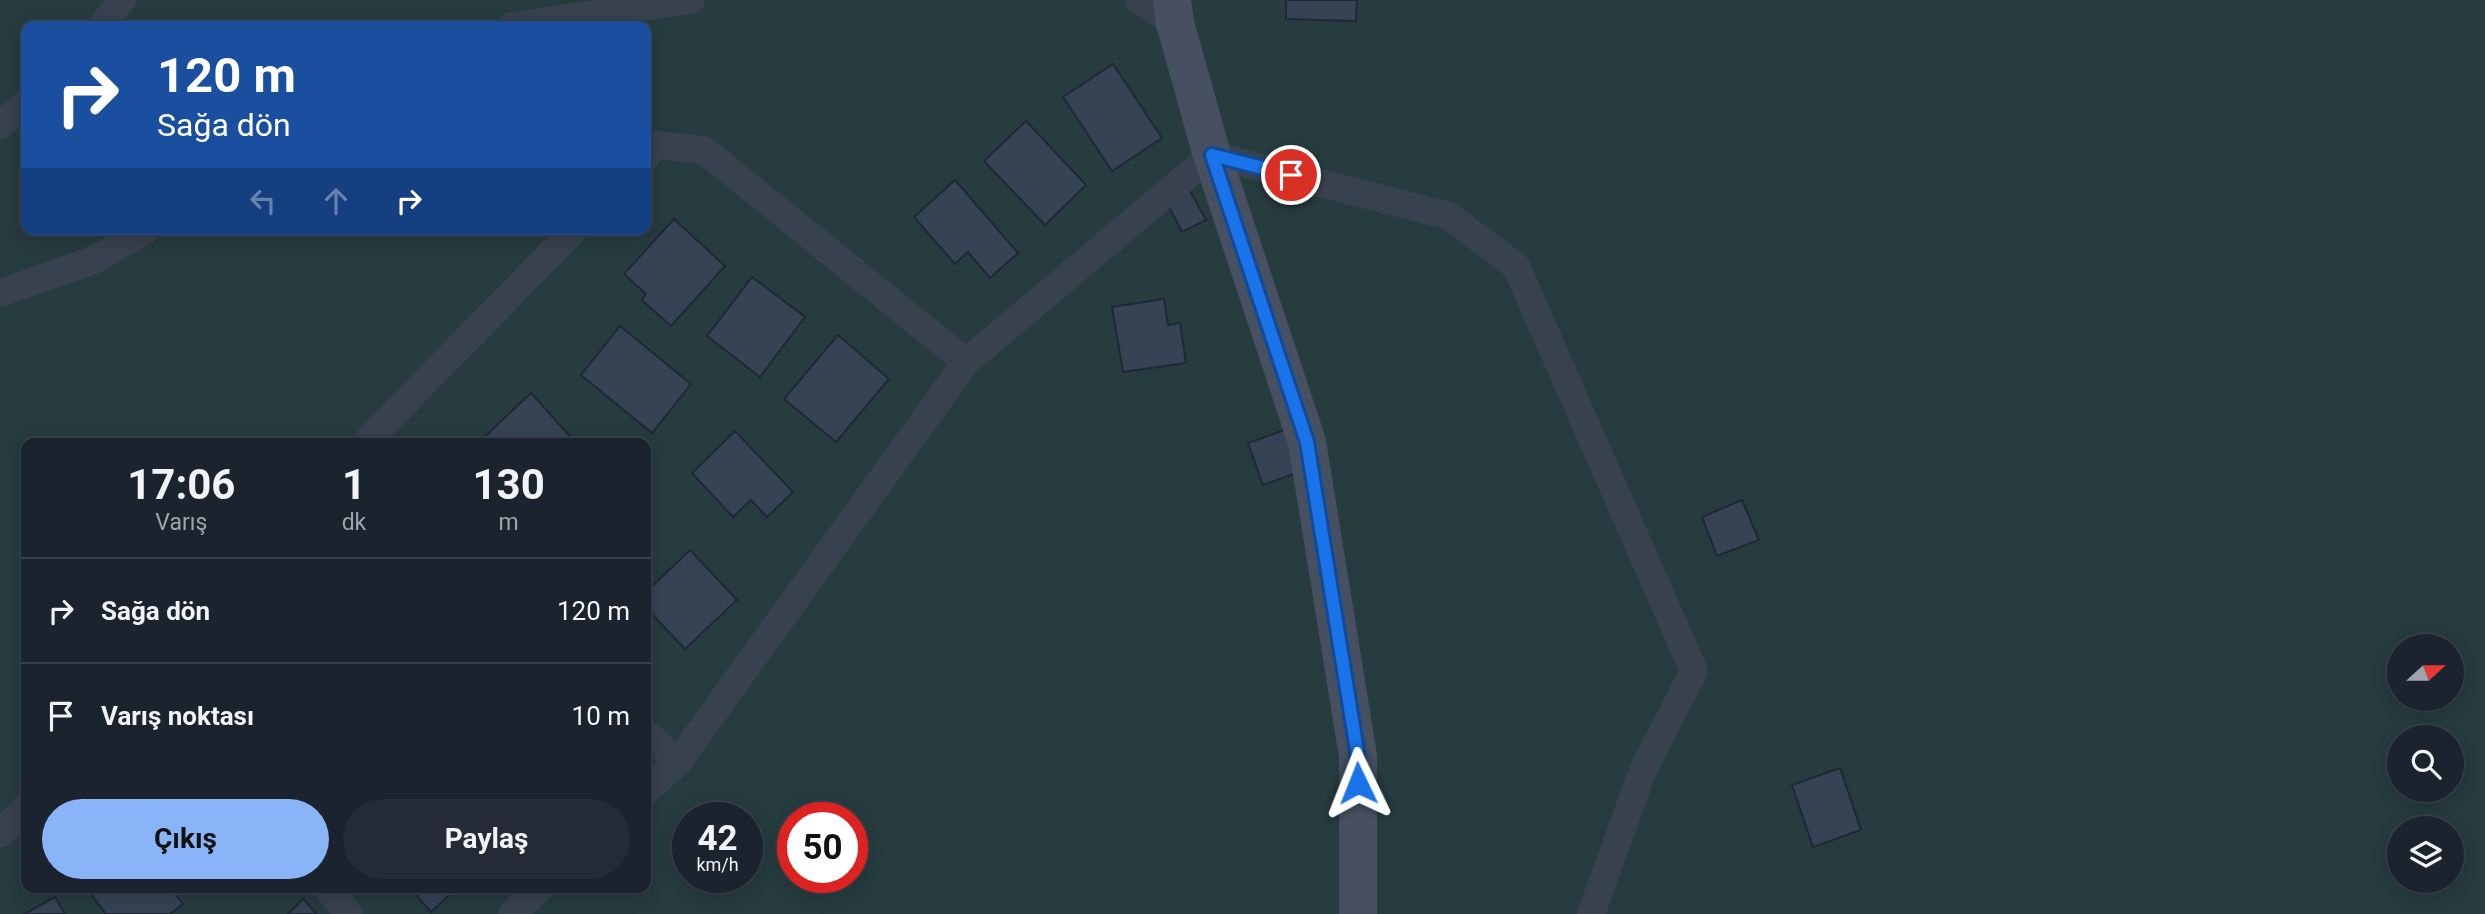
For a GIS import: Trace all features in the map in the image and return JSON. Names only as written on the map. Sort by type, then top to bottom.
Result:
[{"type":"main road","points":[[1173,12],[1212,155],[1307,442],[1358,757],[1357,914]]},
{"type":"street","points":[[106,21],[122,0]]},
{"type":"street","points":[[546,21],[691,0]]},
{"type":"street","points":[[1139,0],[1173,12]]},
{"type":"street","points":[[0,125],[21,108]]},
{"type":"street","points":[[651,152],[657,145],[704,149],[965,362]]},
{"type":"street","points":[[651,786],[678,762],[965,362],[1212,155],[1448,216],[1516,266],[1694,671],[1643,770],[1591,914]]},
{"type":"street","points":[[0,293],[94,260],[137,235]]},
{"type":"street","points":[[370,438],[569,235]]},
{"type":"street","points":[[651,738],[678,762]]},
{"type":"street","points":[[0,834],[21,813]]},
{"type":"street","points":[[331,893],[349,914]]},
{"type":"street","points":[[512,914],[535,893]]},
{"type":"green space","points":[[0,0],[2485,0],[2485,914],[0,914]]},
{"type":"building","points":[[1286,0],[1357,0],[1356,21],[1286,19]]},
{"type":"building","points":[[1113,64],[1162,138],[1112,171],[1063,97]]},
{"type":"building","points":[[1026,121],[1086,185],[1045,225],[984,161]]},
{"type":"building","points":[[955,180],[1018,253],[990,278],[968,252],[955,264],[914,217]]},
{"type":"building","points":[[1189,189],[1206,220],[1182,232],[1166,201]]},
{"type":"building","points":[[674,219],[725,266],[671,326],[642,300],[646,294],[624,274]]},
{"type":"building","points":[[752,277],[805,317],[760,377],[707,336]]},
{"type":"building","points":[[1164,299],[1168,325],[1180,323],[1186,363],[1123,372],[1112,307]]},
{"type":"building","points":[[620,326],[691,384],[652,433],[581,375]]},
{"type":"building","points":[[838,335],[889,379],[836,442],[784,399]]},
{"type":"building","points":[[531,393],[572,438],[483,438]]},
{"type":"building","points":[[1287,429],[1302,471],[1263,485],[1248,443]]},
{"type":"building","points":[[735,431],[793,492],[767,517],[751,500],[733,517],[692,473]]},
{"type":"building","points":[[1742,500],[1759,540],[1717,556],[1702,517]]},
{"type":"building","points":[[690,550],[737,600],[685,649],[651,613],[651,587]]},
{"type":"building","points":[[1840,768],[1861,830],[1813,847],[1792,785]]},
{"type":"building","points":[[90,893],[175,893],[183,904],[170,914],[106,914]]},
{"type":"building","points":[[414,893],[452,893],[431,912]]},
{"type":"building","points":[[55,897],[65,914],[24,914]]},
{"type":"building","points":[[303,899],[317,914],[288,914]]},
{"type":"route","points":[[1291,175],[1212,155],[1307,442],[1358,757],[1358,783]]}]
